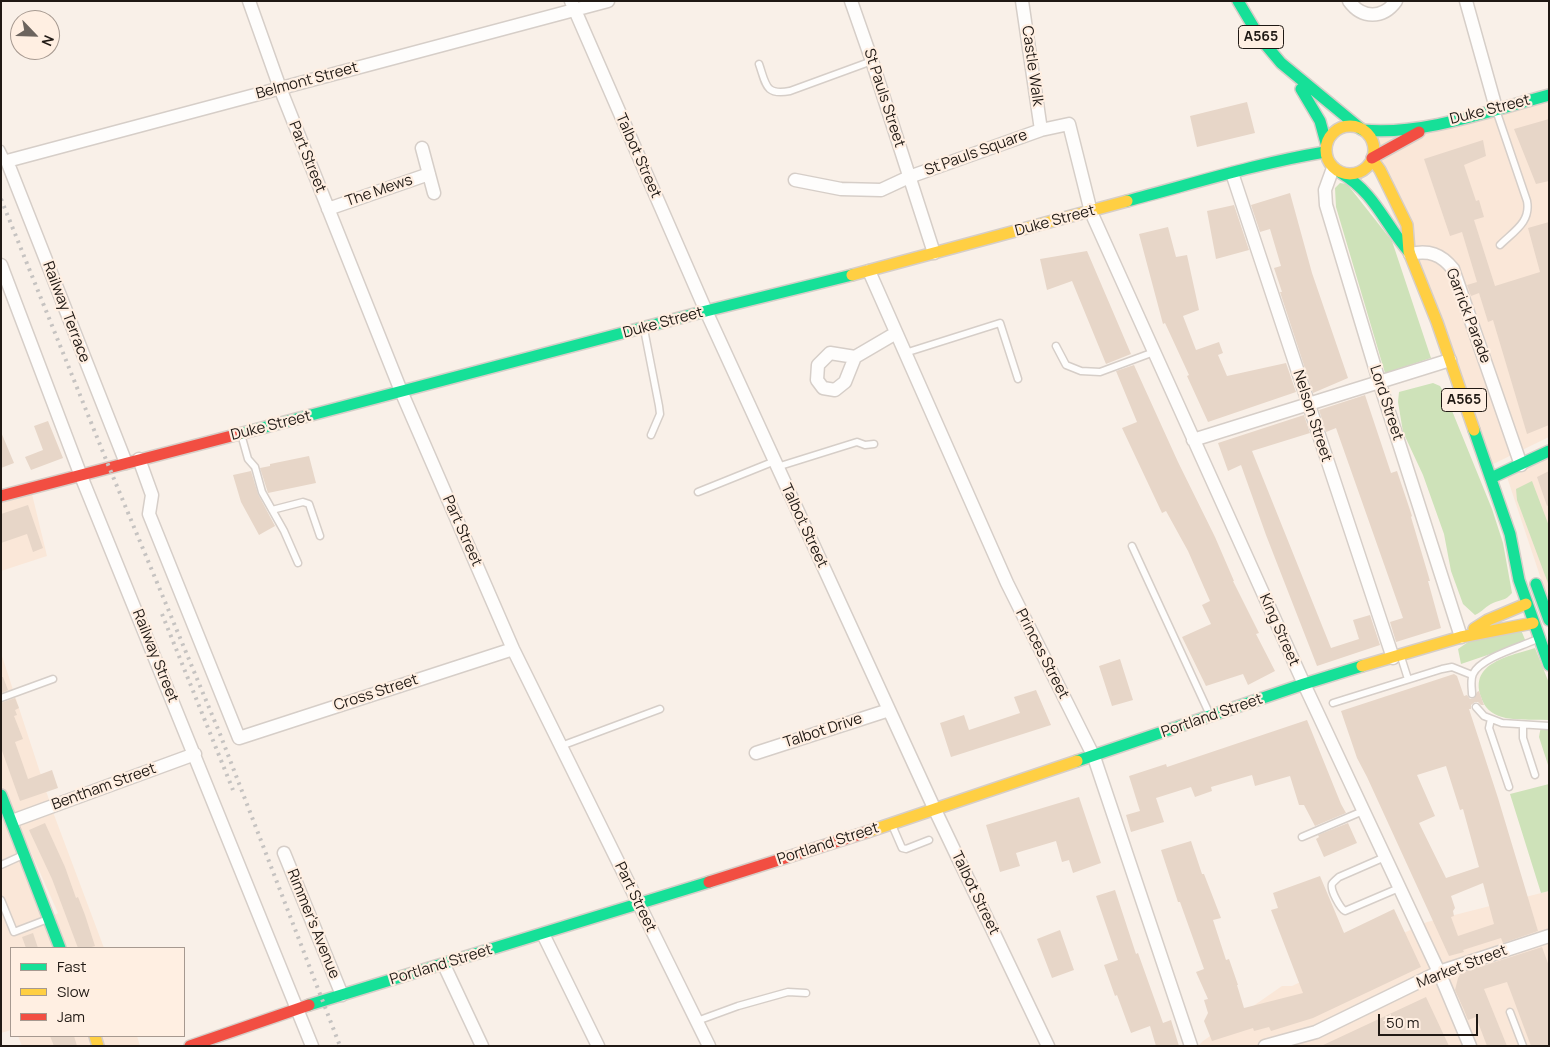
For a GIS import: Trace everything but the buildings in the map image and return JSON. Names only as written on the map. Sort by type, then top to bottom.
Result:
[{"type":"main road","name":"A565","points":[[1238,1],[1248,19],[1288,70],[1370,137],[1373,145],[1372,158],[1408,225],[1410,253],[1450,360],[1510,534],[1518,580],[1549,665]]},
{"type":"main road","name":"A565","points":[[1288,70],[1319,116],[1323,127],[1326,158],[1337,171],[1355,181],[1366,191],[1392,232],[1410,253]]},
{"type":"main road","name":"Duke Street","points":[[1362,130],[1384,132],[1431,126],[1549,96]]},
{"type":"main road","points":[[1326,148],[1332,134],[1338,129],[1351,126],[1362,130]]},
{"type":"main road","name":"Duke Street","points":[[1372,158],[1431,126]]},
{"type":"main road","name":"Duke Street","points":[[1,496],[869,271],[1232,173],[1306,156],[1326,148]]},
{"type":"main road","points":[[1337,171],[1348,174],[1361,172],[1368,166],[1372,158]]},
{"type":"main road","points":[[1491,478],[1549,451]]},
{"type":"main road","points":[[1510,534],[1545,601],[1549,620]]},
{"type":"main road","name":"Portland Street","points":[[1462,637],[1488,620],[1526,604]]},
{"type":"main road","name":"Portland Street","points":[[190,1046],[297,1009],[444,965],[892,824],[1094,757],[1304,684],[1462,637],[1533,623]]},
{"type":"main road","points":[[1,795],[60,947]]},
{"type":"street","name":"Part Street","points":[[249,1],[280,88],[401,391],[513,649],[709,1046]]},
{"type":"street","name":"Belmont Street","points":[[4,155],[280,88],[573,6],[608,1]]},
{"type":"street","name":"St Pauls Street","points":[[851,1],[934,253]]},
{"type":"street","name":"Castle Walk","points":[[1022,1],[1041,130]]},
{"type":"street","points":[[1349,1],[1360,12],[1370,15],[1382,13],[1392,7],[1396,1]]},
{"type":"street","points":[[1466,1],[1496,108]]},
{"type":"street","name":"Talbot Street","points":[[573,6],[706,312],[935,810],[1048,1046]]},
{"type":"street","name":"St Pauls Square","points":[[795,180],[841,189],[881,190],[910,177],[1041,130],[1068,124],[1091,212]]},
{"type":"street","name":"The Mews","points":[[422,148],[434,193]]},
{"type":"street","name":"Railway Terrace","points":[[4,155],[126,463]]},
{"type":"street","name":"Lord Street","points":[[1337,171],[1325,190],[1326,204],[1379,381],[1462,637]]},
{"type":"street","name":"Nelson Street","points":[[1232,173],[1308,404],[1397,656]]},
{"type":"street","name":"The Mews","points":[[328,209],[429,174]]},
{"type":"street","name":"King Street","points":[[1091,212],[1304,684],[1439,972],[1470,1046]]},
{"type":"street","name":"Garrick Parade","points":[[1410,253],[1432,253],[1447,261],[1453,269],[1521,465]]},
{"type":"street","name":"Railway Street","points":[[1,266],[81,476],[312,1046]]},
{"type":"street","name":"Princes Street","points":[[869,271],[1007,583],[1094,757],[1191,1046]]},
{"type":"street","points":[[855,357],[896,333]]},
{"type":"street","points":[[1193,440],[1450,360]]},
{"type":"street","name":"Cross Street","points":[[139,459],[152,495],[149,514],[239,738],[513,649]]},
{"type":"street","name":"Talbot Drive","points":[[756,753],[889,710]]},
{"type":"street","name":"Bentham Street","points":[[12,821],[195,754]]},
{"type":"street","name":"Rimmer's Avenue","points":[[284,853],[342,995]]},
{"type":"street","points":[[543,934],[598,1046]]},
{"type":"street","name":"Market Street","points":[[1273,1045],[1316,1032],[1439,972],[1549,936]]},
{"type":"street","points":[[444,965],[482,1046]]},
{"type":"lane","points":[[759,64],[766,86],[770,90],[780,93],[872,61]]},
{"type":"lane","points":[[1496,108],[1529,211],[1524,221],[1500,245]]},
{"type":"lane","points":[[905,353],[1000,323],[1018,380]]},
{"type":"lane","points":[[644,328],[660,414],[651,435]]},
{"type":"lane","points":[[1056,346],[1066,365],[1081,371],[1100,372],[1154,352]]},
{"type":"lane","points":[[241,433],[248,459],[256,467],[262,492],[298,563]]},
{"type":"lane","points":[[698,492],[776,464],[857,442],[865,445],[874,444]]},
{"type":"lane","points":[[272,510],[303,502],[309,504],[320,536]]},
{"type":"lane","points":[[1132,546],[1210,717]]},
{"type":"lane","points":[[1472,694],[1472,675],[1476,670],[1496,655],[1538,639]]},
{"type":"lane","points":[[1397,656],[1408,679]]},
{"type":"lane","points":[[1333,703],[1452,667],[1472,675]]},
{"type":"lane","points":[[1,698],[54,679]]},
{"type":"lane","points":[[1476,707],[1484,716],[1502,723],[1549,726]]},
{"type":"lane","points":[[562,746],[660,709]]},
{"type":"lane","points":[[1491,719],[1489,728],[1508,787]]},
{"type":"lane","points":[[1523,725],[1523,738],[1535,775]]},
{"type":"lane","points":[[1302,837],[1363,811]]},
{"type":"lane","points":[[892,824],[902,848],[906,849],[929,840]]},
{"type":"lane","points":[[1,864],[25,854]]},
{"type":"lane","points":[[1385,857],[1339,877],[1332,887],[1336,898],[1342,909],[1345,910],[1399,888]]},
{"type":"lane","points":[[1,900],[14,932],[49,919]]},
{"type":"lane","points":[[697,1021],[738,1006],[788,992],[806,993]]},
{"type":"lane","points":[[1510,1012],[1523,1046]]},
{"type":"shaded area","points":[[1549,95],[1549,437],[1487,467],[1372,159],[1373,134]]},
{"type":"shaded area","points":[[1549,458],[1549,603],[1507,477]]},
{"type":"shaded area","points":[[32,494],[47,556],[1,571],[1,503]]},
{"type":"shaded area","points":[[1,653],[53,812],[104,947],[10,947],[10,1030],[1,1033],[1,814],[44,921],[58,913],[1,785]]},
{"type":"shaded area","points":[[1549,891],[1549,1046],[1198,1046],[1282,986],[1292,986],[1427,922]]},
{"type":"shaded area","points":[[18,1037],[137,1037],[140,1046],[22,1046]]},
{"type":"green space","points":[[1340,183],[1347,184],[1392,241],[1431,358],[1385,373],[1336,207],[1335,188]]},
{"type":"green space","points":[[1433,383],[1440,386],[1446,396],[1492,509],[1503,543],[1512,593],[1505,599],[1491,604],[1475,615],[1463,604],[1451,571],[1444,534],[1423,475],[1403,432],[1398,402],[1399,392]]},
{"type":"green space","points":[[1532,481],[1549,526],[1549,586],[1517,500],[1516,489]]},
{"type":"green space","points":[[1521,630],[1526,642],[1461,664],[1458,649],[1471,640]]},
{"type":"green space","points":[[1535,648],[1549,683],[1549,720],[1507,718],[1491,712],[1484,704],[1479,685],[1481,676],[1486,668],[1494,662]]},
{"type":"green space","points":[[1541,726],[1549,726],[1549,768],[1539,737]]},
{"type":"green space","points":[[1549,784],[1549,891],[1541,893],[1510,794]]},
{"type":"railway","points":[[1,199],[109,467],[220,734],[340,1046]]},
{"type":"railway","points":[[162,614],[233,790]]},
{"type":"traffic: fast","points":[[1238,1],[1260,38],[1281,63],[1361,129]]},
{"type":"traffic: fast","points":[[1301,89],[1320,121],[1326,143]]},
{"type":"traffic: fast","points":[[1363,130],[1386,131],[1433,126],[1549,95]]},
{"type":"traffic: fast","points":[[1127,201],[1250,168],[1325,152]]},
{"type":"traffic: fast","points":[[1341,173],[1353,181],[1371,199],[1409,252]]},
{"type":"traffic: fast","points":[[239,434],[706,311],[852,275]]},
{"type":"traffic: fast","points":[[1474,430],[1510,534],[1519,580],[1549,665]]},
{"type":"traffic: fast","points":[[1491,478],[1549,451]]},
{"type":"traffic: fast","points":[[1536,584],[1549,620]]},
{"type":"traffic: fast","points":[[1077,761],[1362,666]]},
{"type":"traffic: fast","points":[[1,795],[60,947]]},
{"type":"traffic: fast","points":[[309,1005],[709,882]]},
{"type":"traffic: slow","points":[[1345,126],[1355,126],[1367,133],[1374,145],[1374,150],[1374,155],[1367,167],[1355,174],[1345,174],[1337,170],[1330,163],[1326,155],[1326,145],[1330,137],[1337,130],[1345,126]]},
{"type":"traffic: slow","points":[[1372,159],[1380,170],[1407,225],[1409,252],[1437,322],[1474,430]]},
{"type":"traffic: slow","points":[[852,275],[1127,201]]},
{"type":"traffic: slow","points":[[1474,629],[1488,620],[1526,604]]},
{"type":"traffic: slow","points":[[1362,666],[1461,637],[1533,623]]},
{"type":"traffic: slow","points":[[867,832],[1077,761]]},
{"type":"traffic: slow","points":[[95,1037],[98,1046]]},
{"type":"traffic: jam","points":[[1372,158],[1419,132]]},
{"type":"traffic: jam","points":[[1,496],[239,434]]},
{"type":"traffic: jam","points":[[709,882],[867,832]]},
{"type":"traffic: jam","points":[[190,1046],[309,1005]]}]
